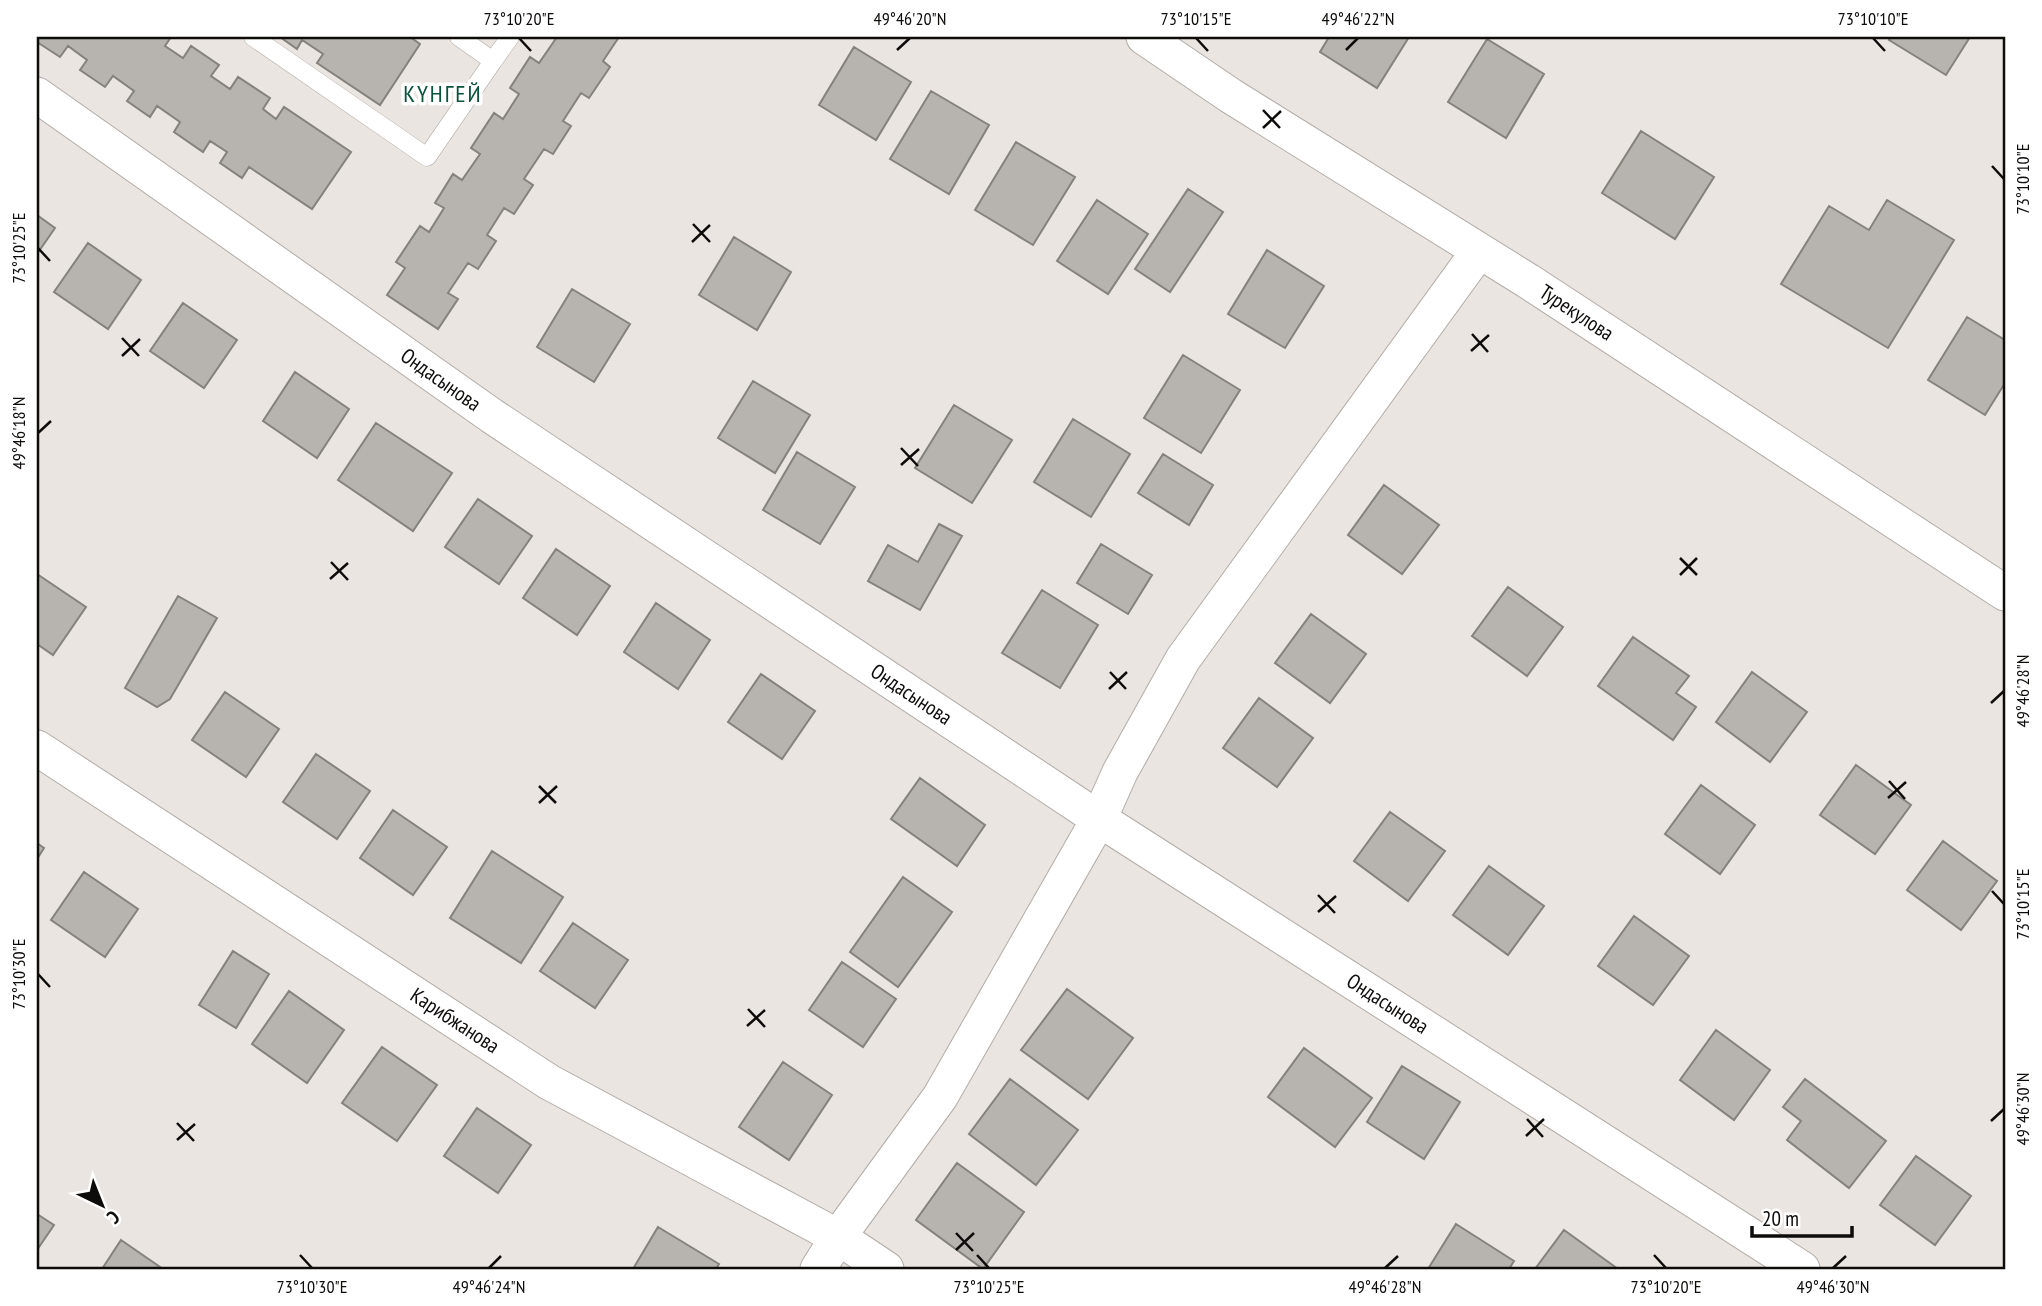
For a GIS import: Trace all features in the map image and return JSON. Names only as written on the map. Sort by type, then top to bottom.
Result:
[{"type":"street","name":"Турекулова","points":[[1144,37],[1242,104],[1528,281],[2005,593]]},
{"type":"street","name":"Ондасынова","points":[[37,95],[492,416],[1100,819],[1802,1269]]},
{"type":"street","points":[[818,1269],[838,1237],[940,1097],[1100,819],[1120,772],[1183,659],[1479,251]]},
{"type":"street","name":"Карибжанова","points":[[37,748],[549,1082],[838,1237],[886,1269]]},
{"type":"lane","points":[[253,37],[427,157],[510,37]]},
{"type":"lane","points":[[459,37],[493,61]]},
{"type":"building","points":[[37,37],[171,37],[165,46],[183,58],[191,46],[219,65],[211,76],[230,89],[238,77],[270,98],[263,109],[276,119],[284,107],[351,152],[312,209],[249,167],[242,178],[220,163],[227,152],[210,141],[203,152],[174,132],[180,122],[157,106],[150,117],[127,101],[134,91],[113,76],[105,87],[80,70],[87,60],[68,46],[60,57],[37,42]]},
{"type":"building","points":[[280,37],[410,37],[420,44],[380,105],[317,63],[323,54],[302,40],[297,49]]},
{"type":"building","points":[[557,37],[619,37],[603,61],[610,67],[589,98],[581,93],[563,121],[571,126],[553,154],[544,149],[524,179],[533,185],[514,214],[504,208],[487,235],[496,241],[478,269],[468,263],[448,293],[458,299],[438,329],[387,295],[405,268],[396,262],[420,226],[429,232],[444,208],[435,203],[453,174],[462,180],[480,154],[471,148],[494,113],[503,119],[519,94],[510,88],[530,57],[539,63]]},
{"type":"building","points":[[1329,37],[1409,37],[1377,88],[1320,52]]},
{"type":"building","points":[[1891,37],[1970,37],[1946,75],[1889,40]]},
{"type":"building","points":[[1487,39],[1544,74],[1506,138],[1448,102]]},
{"type":"building","points":[[854,47],[911,82],[876,140],[819,105]]},
{"type":"building","points":[[931,91],[989,125],[949,194],[890,159]]},
{"type":"building","points":[[1641,131],[1714,177],[1675,239],[1602,193]]},
{"type":"building","points":[[1016,142],[1075,177],[1033,245],[975,210]]},
{"type":"building","points":[[1188,189],[1223,212],[1170,292],[1135,269]]},
{"type":"building","points":[[1097,200],[1148,234],[1108,294],[1057,261]]},
{"type":"building","points":[[1887,200],[1954,240],[1888,348],[1781,284],[1829,206],[1869,230]]},
{"type":"building","points":[[37,215],[55,228],[37,254]]},
{"type":"building","points":[[734,237],[791,272],[757,330],[699,295]]},
{"type":"building","points":[[88,243],[141,280],[108,329],[54,292]]},
{"type":"building","points":[[1267,250],[1324,286],[1285,348],[1228,314]]},
{"type":"building","points":[[572,289],[630,324],[594,382],[537,347]]},
{"type":"building","points":[[183,303],[237,340],[204,388],[150,351]]},
{"type":"building","points":[[1967,317],[2005,340],[2005,383],[1985,415],[1928,380]]},
{"type":"building","points":[[1183,355],[1240,390],[1201,453],[1144,418]]},
{"type":"building","points":[[295,372],[349,409],[317,458],[263,421]]},
{"type":"building","points":[[753,381],[810,415],[775,473],[718,438]]},
{"type":"building","points":[[954,405],[1012,440],[972,503],[915,468]]},
{"type":"building","points":[[1073,419],[1130,454],[1091,517],[1034,482]]},
{"type":"building","points":[[376,423],[452,473],[413,531],[338,480]]},
{"type":"building","points":[[797,452],[855,487],[820,544],[763,510]]},
{"type":"building","points":[[1163,454],[1213,485],[1189,525],[1138,493]]},
{"type":"building","points":[[1384,485],[1439,525],[1402,574],[1348,535]]},
{"type":"building","points":[[478,499],[532,536],[499,584],[445,547]]},
{"type":"building","points":[[939,524],[962,536],[920,610],[868,581],[888,545],[918,562]]},
{"type":"building","points":[[1101,544],[1152,575],[1128,614],[1077,583]]},
{"type":"building","points":[[556,549],[610,586],[577,635],[523,598]]},
{"type":"building","points":[[37,574],[86,607],[53,655],[37,644]]},
{"type":"building","points":[[1508,587],[1563,627],[1527,676],[1472,636]]},
{"type":"building","points":[[1042,590],[1098,625],[1060,688],[1002,653]]},
{"type":"building","points":[[178,596],[217,618],[170,699],[157,707],[125,688]]},
{"type":"building","points":[[656,603],[710,640],[678,689],[624,652]]},
{"type":"building","points":[[1311,614],[1366,654],[1330,703],[1275,663]]},
{"type":"building","points":[[1633,637],[1689,676],[1676,693],[1696,707],[1673,740],[1598,686]]},
{"type":"building","points":[[1752,672],[1807,712],[1770,762],[1716,722]]},
{"type":"building","points":[[761,674],[815,711],[782,759],[728,722]]},
{"type":"building","points":[[225,692],[279,729],[246,777],[192,740]]},
{"type":"building","points":[[1259,698],[1313,738],[1277,787],[1223,748]]},
{"type":"building","points":[[316,754],[370,791],[337,839],[283,802]]},
{"type":"building","points":[[1856,765],[1911,805],[1875,854],[1820,815]]},
{"type":"building","points":[[920,778],[985,825],[957,866],[891,819]]},
{"type":"building","points":[[1701,785],[1755,825],[1720,874],[1665,834]]},
{"type":"building","points":[[393,810],[447,847],[413,895],[360,858]]},
{"type":"building","points":[[1390,812],[1445,851],[1408,901],[1354,861]]},
{"type":"building","points":[[1943,841],[1997,881],[1961,930],[1907,890]]},
{"type":"building","points":[[37,843],[44,848],[37,859]]},
{"type":"building","points":[[492,851],[563,897],[521,963],[450,918]]},
{"type":"building","points":[[1489,866],[1544,906],[1508,955],[1453,915]]},
{"type":"building","points":[[84,872],[138,909],[105,957],[51,920]]},
{"type":"building","points":[[903,877],[952,912],[898,987],[850,952]]},
{"type":"building","points":[[1634,916],[1689,956],[1653,1005],[1598,966]]},
{"type":"building","points":[[573,923],[628,960],[595,1008],[540,971]]},
{"type":"building","points":[[233,951],[269,974],[236,1028],[199,1005]]},
{"type":"building","points":[[842,962],[896,999],[863,1047],[809,1010]]},
{"type":"building","points":[[1067,989],[1133,1038],[1088,1099],[1021,1050]]},
{"type":"building","points":[[289,991],[344,1030],[307,1083],[252,1044]]},
{"type":"building","points":[[1716,1030],[1770,1070],[1734,1120],[1680,1080]]},
{"type":"building","points":[[382,1047],[437,1085],[397,1141],[342,1103]]},
{"type":"building","points":[[1304,1048],[1372,1098],[1335,1147],[1268,1097]]},
{"type":"building","points":[[783,1062],[832,1095],[789,1160],[739,1127]]},
{"type":"building","points":[[1402,1066],[1460,1102],[1424,1159],[1367,1122]]},
{"type":"building","points":[[1010,1079],[1078,1130],[1036,1185],[969,1134]]},
{"type":"building","points":[[1805,1079],[1886,1141],[1849,1188],[1787,1140],[1801,1121],[1783,1107]]},
{"type":"building","points":[[477,1108],[531,1145],[498,1193],[444,1156]]},
{"type":"building","points":[[1916,1156],[1971,1196],[1935,1245],[1880,1205]]},
{"type":"building","points":[[957,1163],[1024,1212],[983,1269],[916,1220]]},
{"type":"building","points":[[37,1214],[54,1225],[37,1250]]},
{"type":"building","points":[[1456,1224],[1514,1261],[1509,1269],[1428,1269]]},
{"type":"building","points":[[658,1227],[719,1264],[716,1269],[633,1269]]},
{"type":"building","points":[[1564,1230],[1618,1269],[1535,1269]]},
{"type":"building","points":[[121,1240],[163,1269],[102,1269]]},
{"type":"district","name":"КҮНГЕЙ","points":[[443,94]]}]
